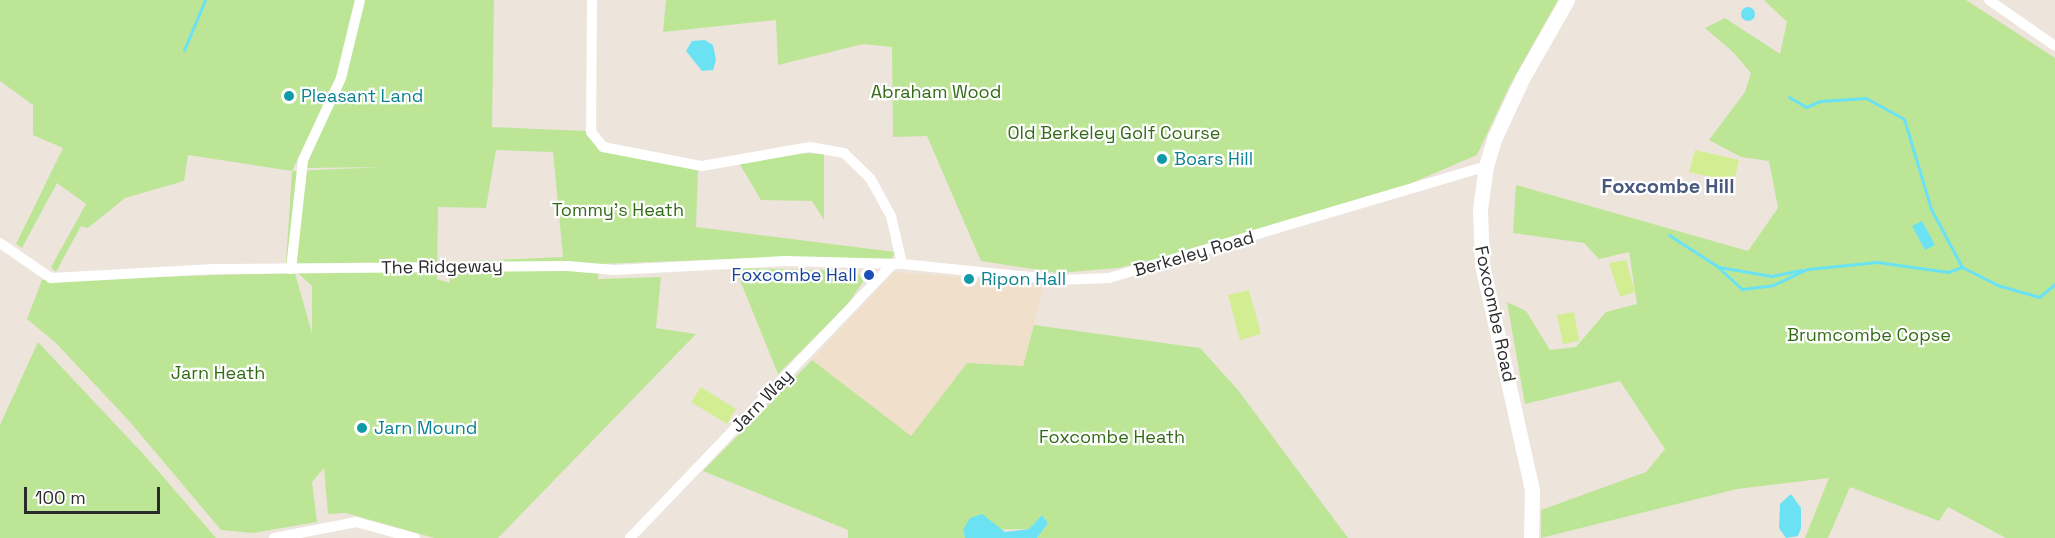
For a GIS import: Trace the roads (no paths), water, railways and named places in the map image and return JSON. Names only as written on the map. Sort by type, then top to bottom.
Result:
[{"type":"street","points":[[291,269],[303,160],[341,78],[360,0]]},
{"type":"street","points":[[592,0],[591,132],[603,147],[702,166],[810,147],[844,153],[870,178],[891,216],[898,264]]},
{"type":"street","name":"Foxcombe Road","points":[[1531,538],[1532,490],[1527,458],[1482,264],[1480,209],[1486,166],[1511,102],[1567,0]]},
{"type":"street","points":[[1989,0],[2055,46]]},
{"type":"street","name":"Berkeley Road","points":[[898,264],[1060,280],[1109,278],[1486,166]]},
{"type":"street","name":"The Ridgeway","points":[[0,243],[51,278],[291,269],[568,266],[614,270],[785,261],[898,264]]},
{"type":"street","name":"Jarn Way","points":[[630,538],[898,264]]},
{"type":"street","points":[[274,538],[325,534],[333,524],[356,522],[415,538]]},
{"type":"water","points":[[1748,7],[1753,9],[1755,14],[1753,19],[1748,21],[1743,19],[1741,14],[1743,9]]},
{"type":"water","points":[[705,40],[713,45],[716,60],[713,70],[702,71],[686,51],[692,41]]},
{"type":"water","points":[[1922,221],[1935,245],[1925,250],[1912,226]]},
{"type":"water","points":[[1791,494],[1801,508],[1801,528],[1798,536],[1786,538],[1779,528],[1780,504]]},
{"type":"water","points":[[982,514],[1005,532],[1029,529],[1042,515],[1048,523],[1037,538],[965,538],[963,530],[970,518]]},
{"type":"waterway","points":[[184,50],[205,0]]},
{"type":"waterway","points":[[1789,97],[1806,107],[1820,101],[1866,98],[1904,119],[1931,209],[1962,267],[1997,285],[2039,297],[2055,284]]},
{"type":"waterway","points":[[1669,235],[1717,266],[1742,289],[1773,285],[1808,269],[1877,262],[1948,272],[1962,267]]},
{"type":"waterway","points":[[1719,267],[1771,276],[1801,270]]},
{"type":"place","name":"Pleasant Land","points":[[289,96]]},
{"type":"place","name":"Boars Hill","points":[[1162,159]]},
{"type":"place","name":"Foxcombe Hall","points":[[869,275]]},
{"type":"place","name":"Ripon Hall","points":[[969,279]]},
{"type":"place","name":"Jarn Mound","points":[[362,428]]},
{"type":"district","name":"Foxcombe Hill","points":[[1668,186]]},
{"type":"park label","name":"Abraham Wood","points":[[936,92]]},
{"type":"park label","name":"Old Berkeley Golf Course","points":[[1114,133]]},
{"type":"park label","name":"Tommy's Heath","points":[[618,210]]},
{"type":"park label","name":"Brumcombe Copse","points":[[1869,335]]},
{"type":"park label","name":"Jarn Heath","points":[[218,373]]},
{"type":"park label","name":"Foxcombe Heath","points":[[1112,437]]}]
